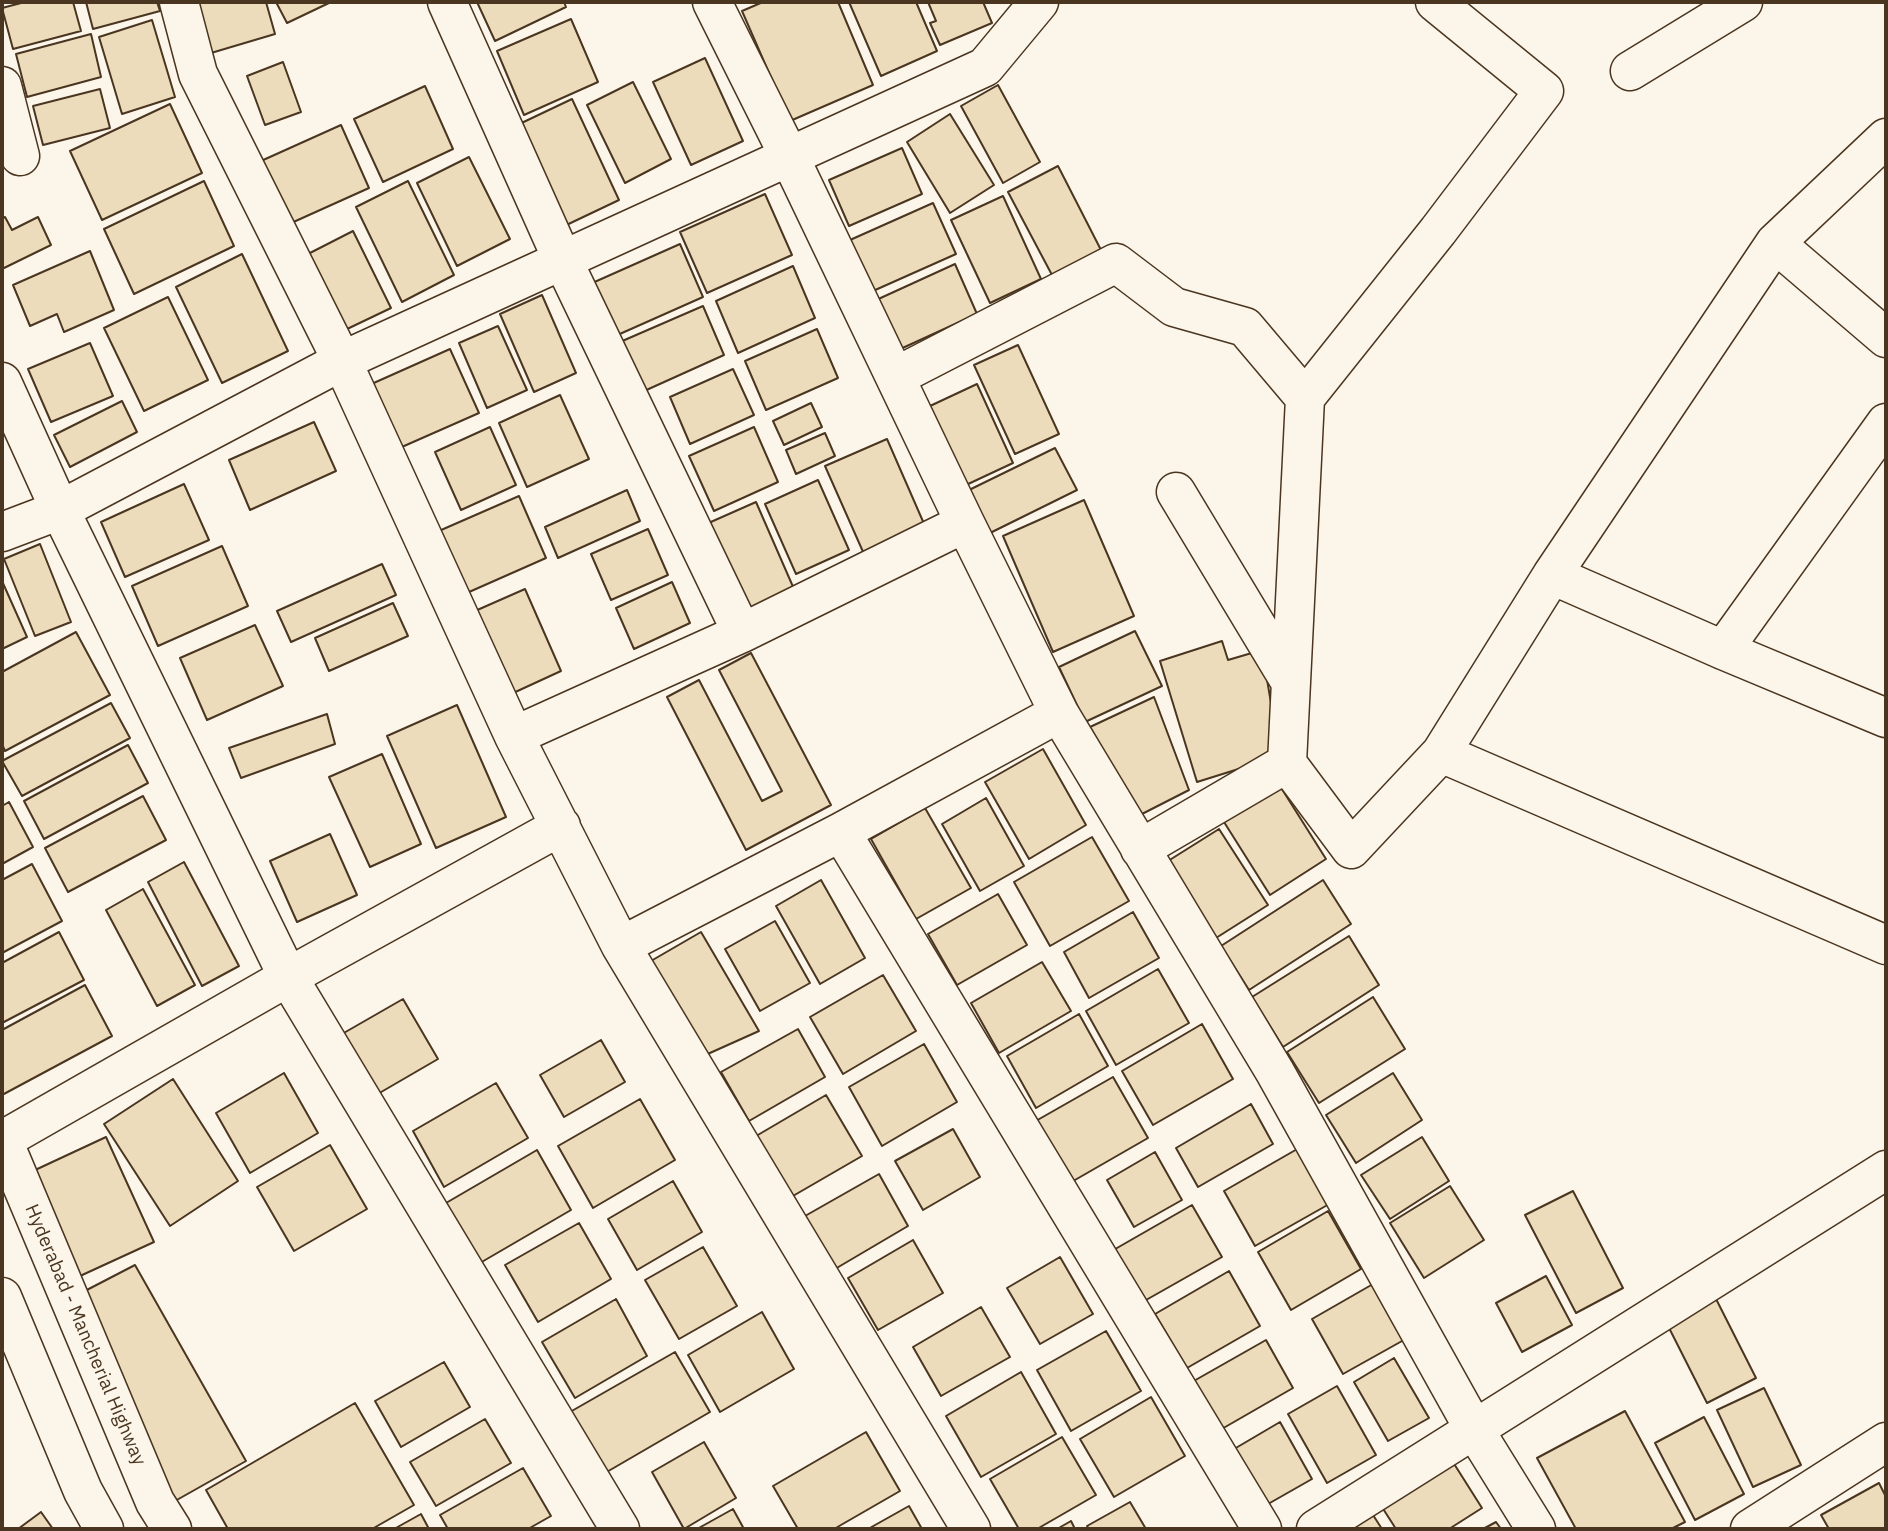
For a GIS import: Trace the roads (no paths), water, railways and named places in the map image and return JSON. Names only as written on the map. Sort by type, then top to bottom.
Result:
[{"type":"street","points":[[179,2],[198,74],[342,361],[514,736],[621,946],[971,1529]]},
{"type":"street","points":[[447,2],[563,261],[742,633]]},
{"type":"street","points":[[712,2],[897,376],[965,523],[1059,713],[1275,1072],[1474,1429],[1536,1529]]},
{"type":"street","points":[[2,532],[60,510],[342,361],[985,67],[1039,2]]},
{"type":"street","points":[[1435,2],[1544,91],[1438,231],[1305,398],[1287,763],[1351,849],[1441,753],[1552,575],[1775,243],[1886,138]]},
{"type":"street","points":[[1630,71],[1743,2]]},
{"type":"street","points":[[2,86],[20,156]]},
{"type":"street","points":[[1775,243],[1886,338]]},
{"type":"street","points":[[897,376],[1116,263],[1174,307],[1245,327],[1305,398]]},
{"type":"street","points":[[2,382],[60,510],[288,977],[620,1529]]},
{"type":"street","points":[[1723,650],[1886,423]]},
{"type":"street","points":[[1176,492],[1291,683]]},
{"type":"street","points":[[514,736],[742,633],[965,523]]},
{"type":"street","points":[[1552,575],[1886,718]]},
{"type":"street","points":[[621,946],[841,832],[1059,713]]},
{"type":"street","points":[[1441,753],[1886,945]]},
{"type":"street","points":[[1140,849],[1287,763]]},
{"type":"street","points":[[2,1139],[561,826]]},
{"type":"street","points":[[841,832],[1262,1529]]},
{"type":"street","name":"Hyderabad - Mancherial Highway","points":[[2,1139],[155,1502],[172,1529]]},
{"type":"street","points":[[1316,1529],[1886,1170]]},
{"type":"street","points":[[2,1297],[83,1491],[104,1529]]},
{"type":"street","points":[[1750,1529],[1886,1442]]}]
